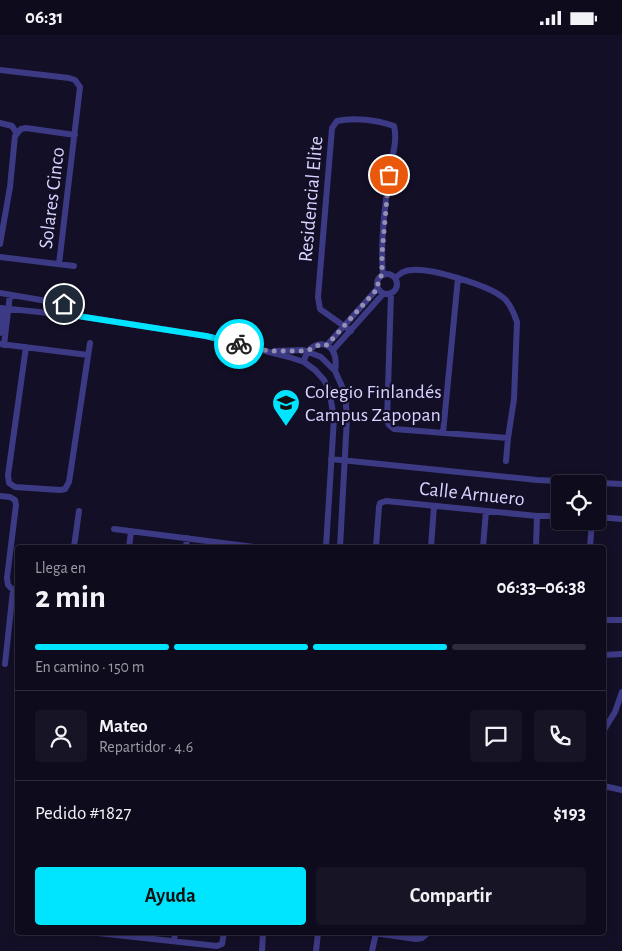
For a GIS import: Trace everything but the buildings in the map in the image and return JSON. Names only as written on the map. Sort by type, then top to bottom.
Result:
[{"type":"street","name":"Solares Cinco","points":[[0,70],[75,80],[78,83],[80,93],[59,264]]},
{"type":"street","name":"Residencial Elite","points":[[351,331],[320,309],[318,297],[332,128],[337,121],[346,119],[386,123],[394,126],[396,134],[386,205],[382,275]]},
{"type":"street","points":[[0,123],[12,126],[16,132]]},
{"type":"street","name":"Solares Cinco","points":[[0,244],[10,187],[16,132],[26,128],[75,135]]},
{"type":"street","name":"Solares Cinco","points":[[0,257],[74,266]]},
{"type":"street","points":[[395,278],[402,273],[415,269],[458,278],[502,296],[513,311],[517,322],[514,399],[506,461]]},
{"type":"street","points":[[330,347],[344,326],[378,288],[378,280],[382,275],[389,274],[395,278],[397,285],[391,293],[387,421],[389,425],[394,429],[508,438]]},
{"type":"street","points":[[444,433],[458,278]]},
{"type":"street","points":[[378,288],[383,293],[391,293]]},
{"type":"street","points":[[0,293],[64,304],[78,316]]},
{"type":"street","points":[[330,347],[351,331],[383,293]]},
{"type":"street","points":[[0,333],[4,308],[10,295]]},
{"type":"street","points":[[4,308],[78,316],[206,336],[269,351],[304,362],[315,370],[324,380],[329,390],[334,419],[326,545]]},
{"type":"street","points":[[4,308],[2,345],[88,355]]},
{"type":"street","points":[[26,347],[8,475],[9,483],[14,487],[65,489],[69,482],[90,343]]},
{"type":"street","points":[[304,362],[307,351],[321,344],[330,347],[335,359],[335,371]]},
{"type":"street","points":[[269,351],[307,351],[321,357],[335,371],[345,393],[347,406],[340,545]]},
{"type":"street","points":[[331,459],[537,480],[622,484]]},
{"type":"street","points":[[0,496],[10,497],[15,500],[16,505],[6,578],[12,590],[5,664]]},
{"type":"street","name":"Calle Arnuero","points":[[376,545],[380,503],[386,501],[551,516]]},
{"type":"street","points":[[431,545],[434,506]]},
{"type":"street","points":[[74,545],[79,511]]},
{"type":"street","points":[[483,545],[486,511]]},
{"type":"street","points":[[536,545],[538,516]]},
{"type":"street","points":[[606,518],[622,519]]},
{"type":"street","points":[[114,529],[230,545]]},
{"type":"street","points":[[590,545],[591,530]]},
{"type":"street","points":[[129,545],[131,532]]},
{"type":"street","points":[[186,545],[187,538]]},
{"type":"street","points":[[606,620],[622,619]]},
{"type":"street","points":[[606,655],[622,654]]},
{"type":"street","points":[[606,727],[615,713],[622,692]]},
{"type":"street","points":[[606,787],[622,790]]},
{"type":"street","points":[[128,935],[216,946],[222,944],[224,935]]},
{"type":"street","points":[[174,941],[175,935]]},
{"type":"street","points":[[262,951],[263,935]]},
{"type":"street","points":[[316,951],[318,935]]},
{"type":"street","points":[[372,951],[375,935]]},
{"type":"street","points":[[389,935],[416,939],[426,935]]},
{"type":"way so far","points":[[239,344],[269,351],[307,351],[321,344],[327,345],[378,288],[378,280],[382,275],[389,175]]},
{"type":"place","name":"Colegio Finlandés Campus Zapopan","points":[[286,427]]},
{"type":"route","points":[[64,304],[78,316],[206,336],[239,344]]}]
